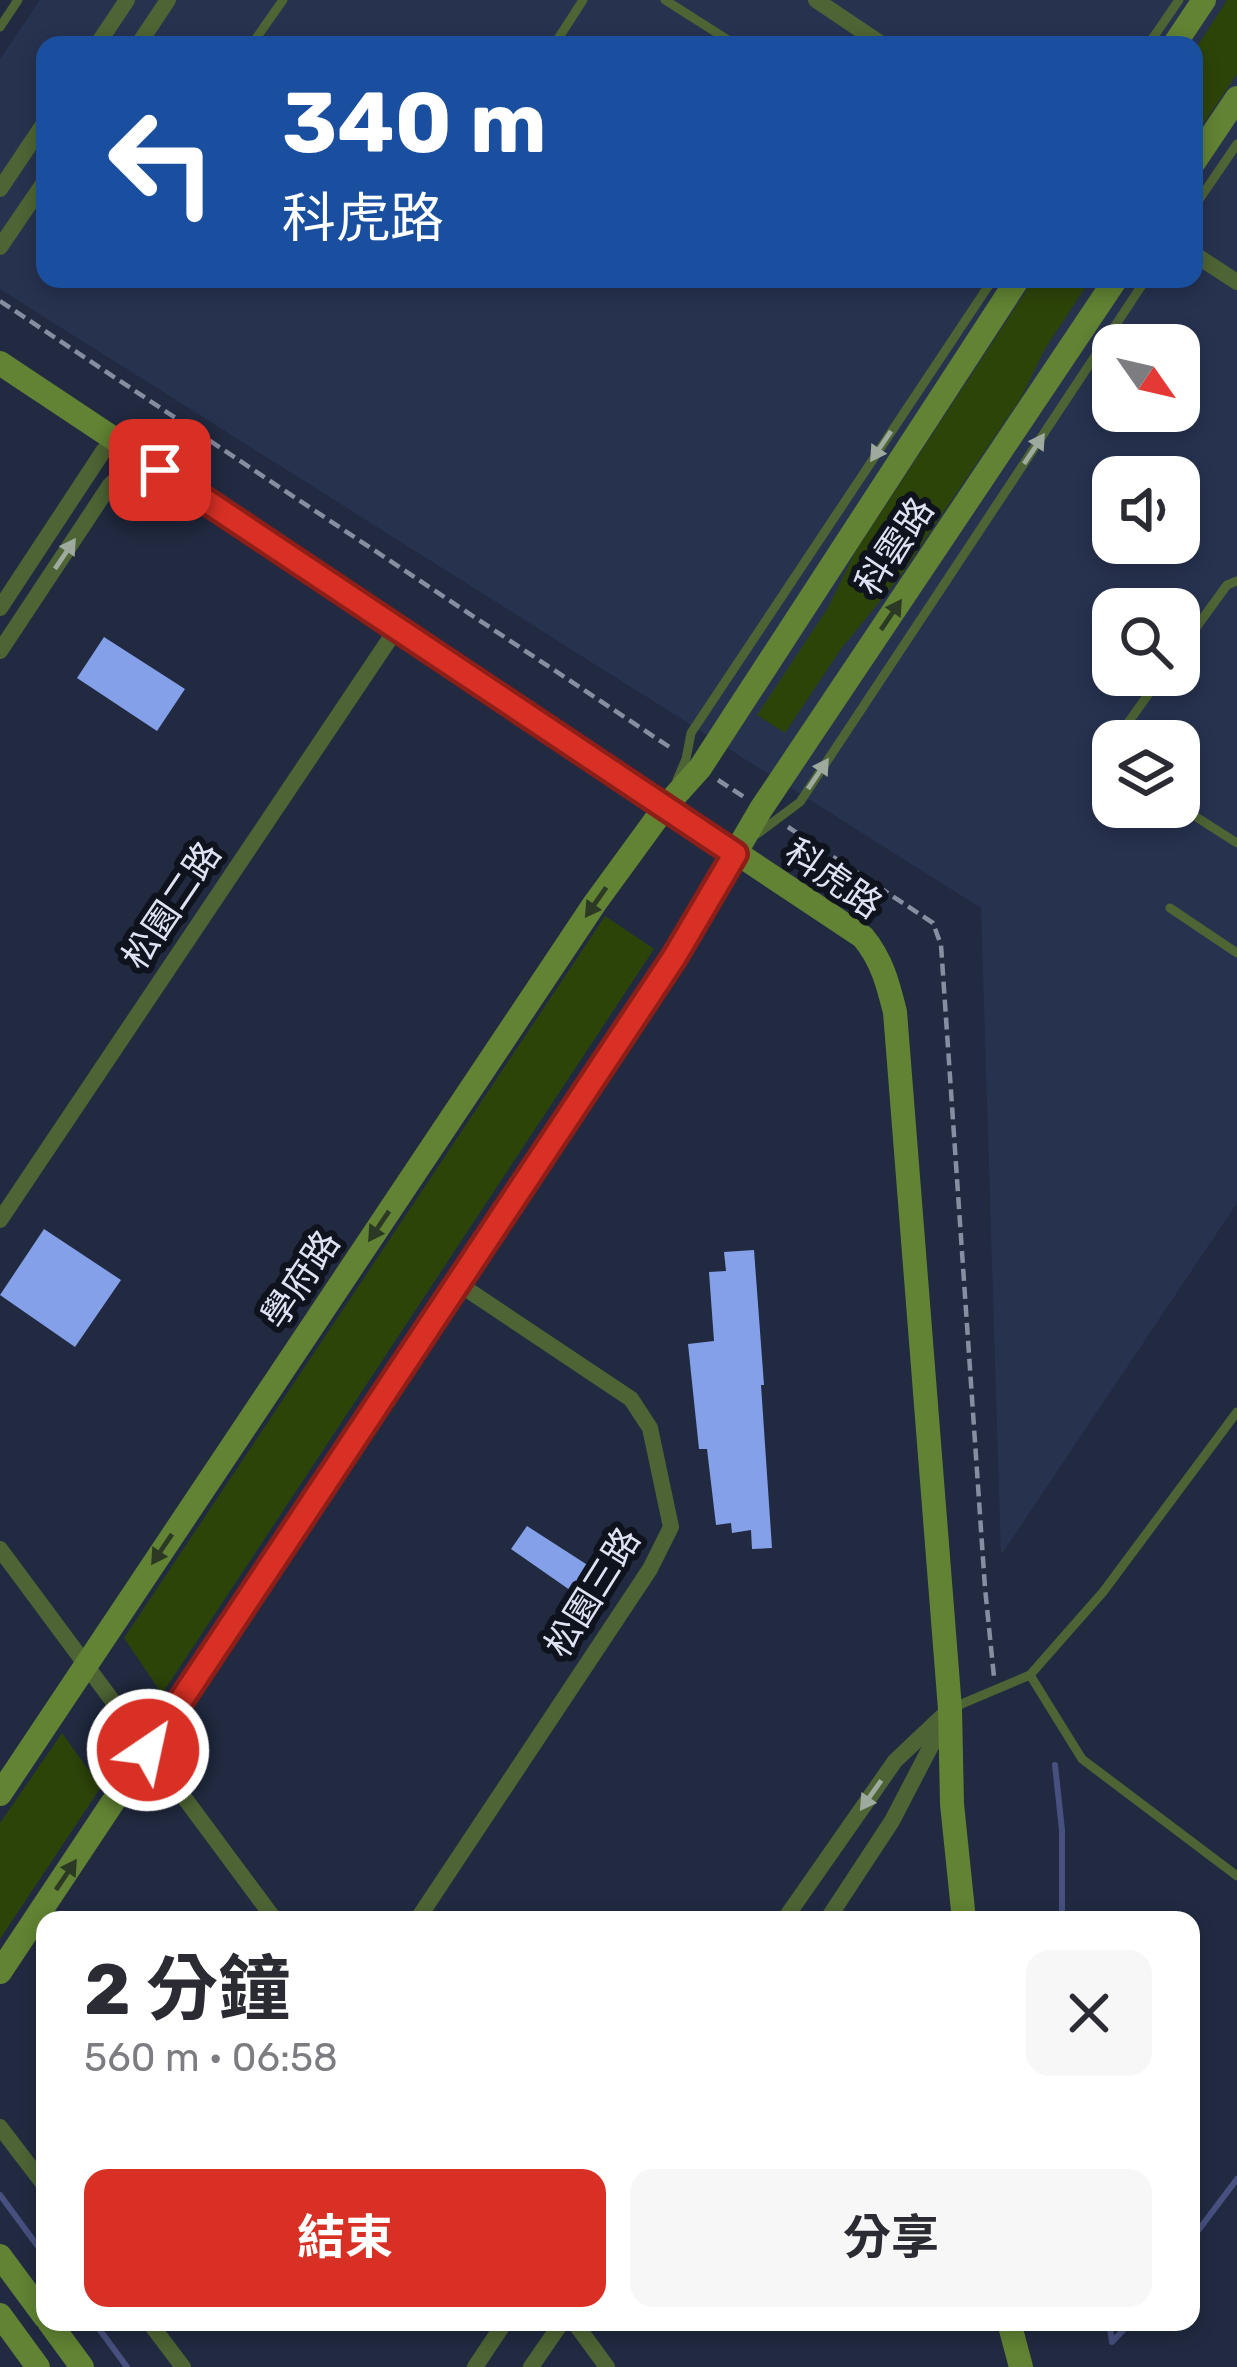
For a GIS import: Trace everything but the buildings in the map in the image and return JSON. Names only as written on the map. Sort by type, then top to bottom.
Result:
[{"type":"street","points":[[103,36],[127,0]]},
{"type":"street","points":[[144,36],[169,0]]},
{"type":"street","points":[[816,0],[870,36]]},
{"type":"street","points":[[1180,36],[1204,0]]},
{"type":"street","points":[[1203,149],[1237,98]]},
{"type":"street","points":[[0,189],[36,135]]},
{"type":"street","points":[[0,247],[36,194]]},
{"type":"street","points":[[1203,260],[1237,282]]},
{"type":"street","name":"科雲路","points":[[665,807],[1012,288]]},
{"type":"street","name":"科雲路","points":[[735,854],[768,814],[1110,288]]},
{"type":"street","name":"科虎路","points":[[0,363],[863,938],[876,953],[895,1012],[963,1911]]},
{"type":"street","points":[[0,608],[104,450],[118,442],[127,469],[110,485],[0,651]]},
{"type":"street","name":"松園二路","points":[[0,1220],[397,628]]},
{"type":"street","name":"學府路","points":[[0,1794],[582,922],[665,807]]},
{"type":"street","points":[[41,1911],[675,956],[735,854]]},
{"type":"street","name":"松園三路","points":[[423,1911],[650,1569],[671,1527],[650,1428],[631,1400],[456,1282]]},
{"type":"street","points":[[0,1549],[268,1911]]},
{"type":"street","points":[[790,1911],[895,1761],[950,1709]]},
{"type":"street","points":[[833,1911],[892,1821],[950,1709]]},
{"type":"street","points":[[0,1972],[36,1918]]},
{"type":"street","points":[[0,2128],[36,2174]]},
{"type":"street","points":[[0,2256],[36,2304]]},
{"type":"street","points":[[0,2315],[38,2367]]},
{"type":"street","points":[[56,2331],[82,2367]]},
{"type":"street","points":[[156,2331],[183,2367]]},
{"type":"street","points":[[475,2367],[500,2331]]},
{"type":"street","points":[[531,2367],[556,2331]]},
{"type":"street","points":[[581,2331],[607,2367]]},
{"type":"street","points":[[1012,2331],[1021,2367]]},
{"type":"lane","points":[[0,27],[18,0]]},
{"type":"lane","points":[[258,36],[284,0]]},
{"type":"lane","points":[[560,36],[583,0]]},
{"type":"lane","points":[[665,0],[722,36]]},
{"type":"lane","points":[[1154,36],[1179,0]]},
{"type":"lane","points":[[1203,194],[1237,144]]},
{"type":"lane","points":[[693,763],[691,733],[986,288]]},
{"type":"lane","points":[[768,814],[800,802],[1141,288]]},
{"type":"lane","points":[[1200,622],[1227,585],[1237,581]]},
{"type":"lane","points":[[1200,819],[1237,843]]},
{"type":"lane","points":[[1170,908],[1237,953]]},
{"type":"lane","points":[[950,1709],[1030,1675],[1103,1592],[1237,1412]]},
{"type":"lane","points":[[1030,1675],[1082,1759],[1237,1876]]},
{"type":"path","points":[[0,301],[933,923],[941,945],[995,1689]]},
{"type":"shaded area","points":[[40,0],[1237,0],[1237,1203],[1001,1555],[981,908],[0,289],[0,59]]},
{"type":"green space","points":[[1227,0],[1237,0],[1237,74],[1203,125],[1203,37]]},
{"type":"green space","points":[[1028,288],[1085,288],[1045,349],[1022,396],[899,578],[841,649],[785,733],[757,715],[827,609],[856,551]]},
{"type":"green space","points":[[605,916],[654,949],[162,1694],[124,1638]]},
{"type":"green space","points":[[62,1733],[101,1787],[0,1939],[0,1823]]},
{"type":"waterway","points":[[1055,1765],[1062,1830],[1062,1911]]},
{"type":"waterway","points":[[1200,2228],[1237,2179]]},
{"type":"waterway","points":[[0,2195],[36,2244]]},
{"type":"waterway","points":[[101,2331],[127,2367]]},
{"type":"waterway","points":[[1110,2331],[1112,2342],[1122,2331]]},
{"type":"route","points":[[148,1750],[675,956],[735,854],[160,470]]}]
